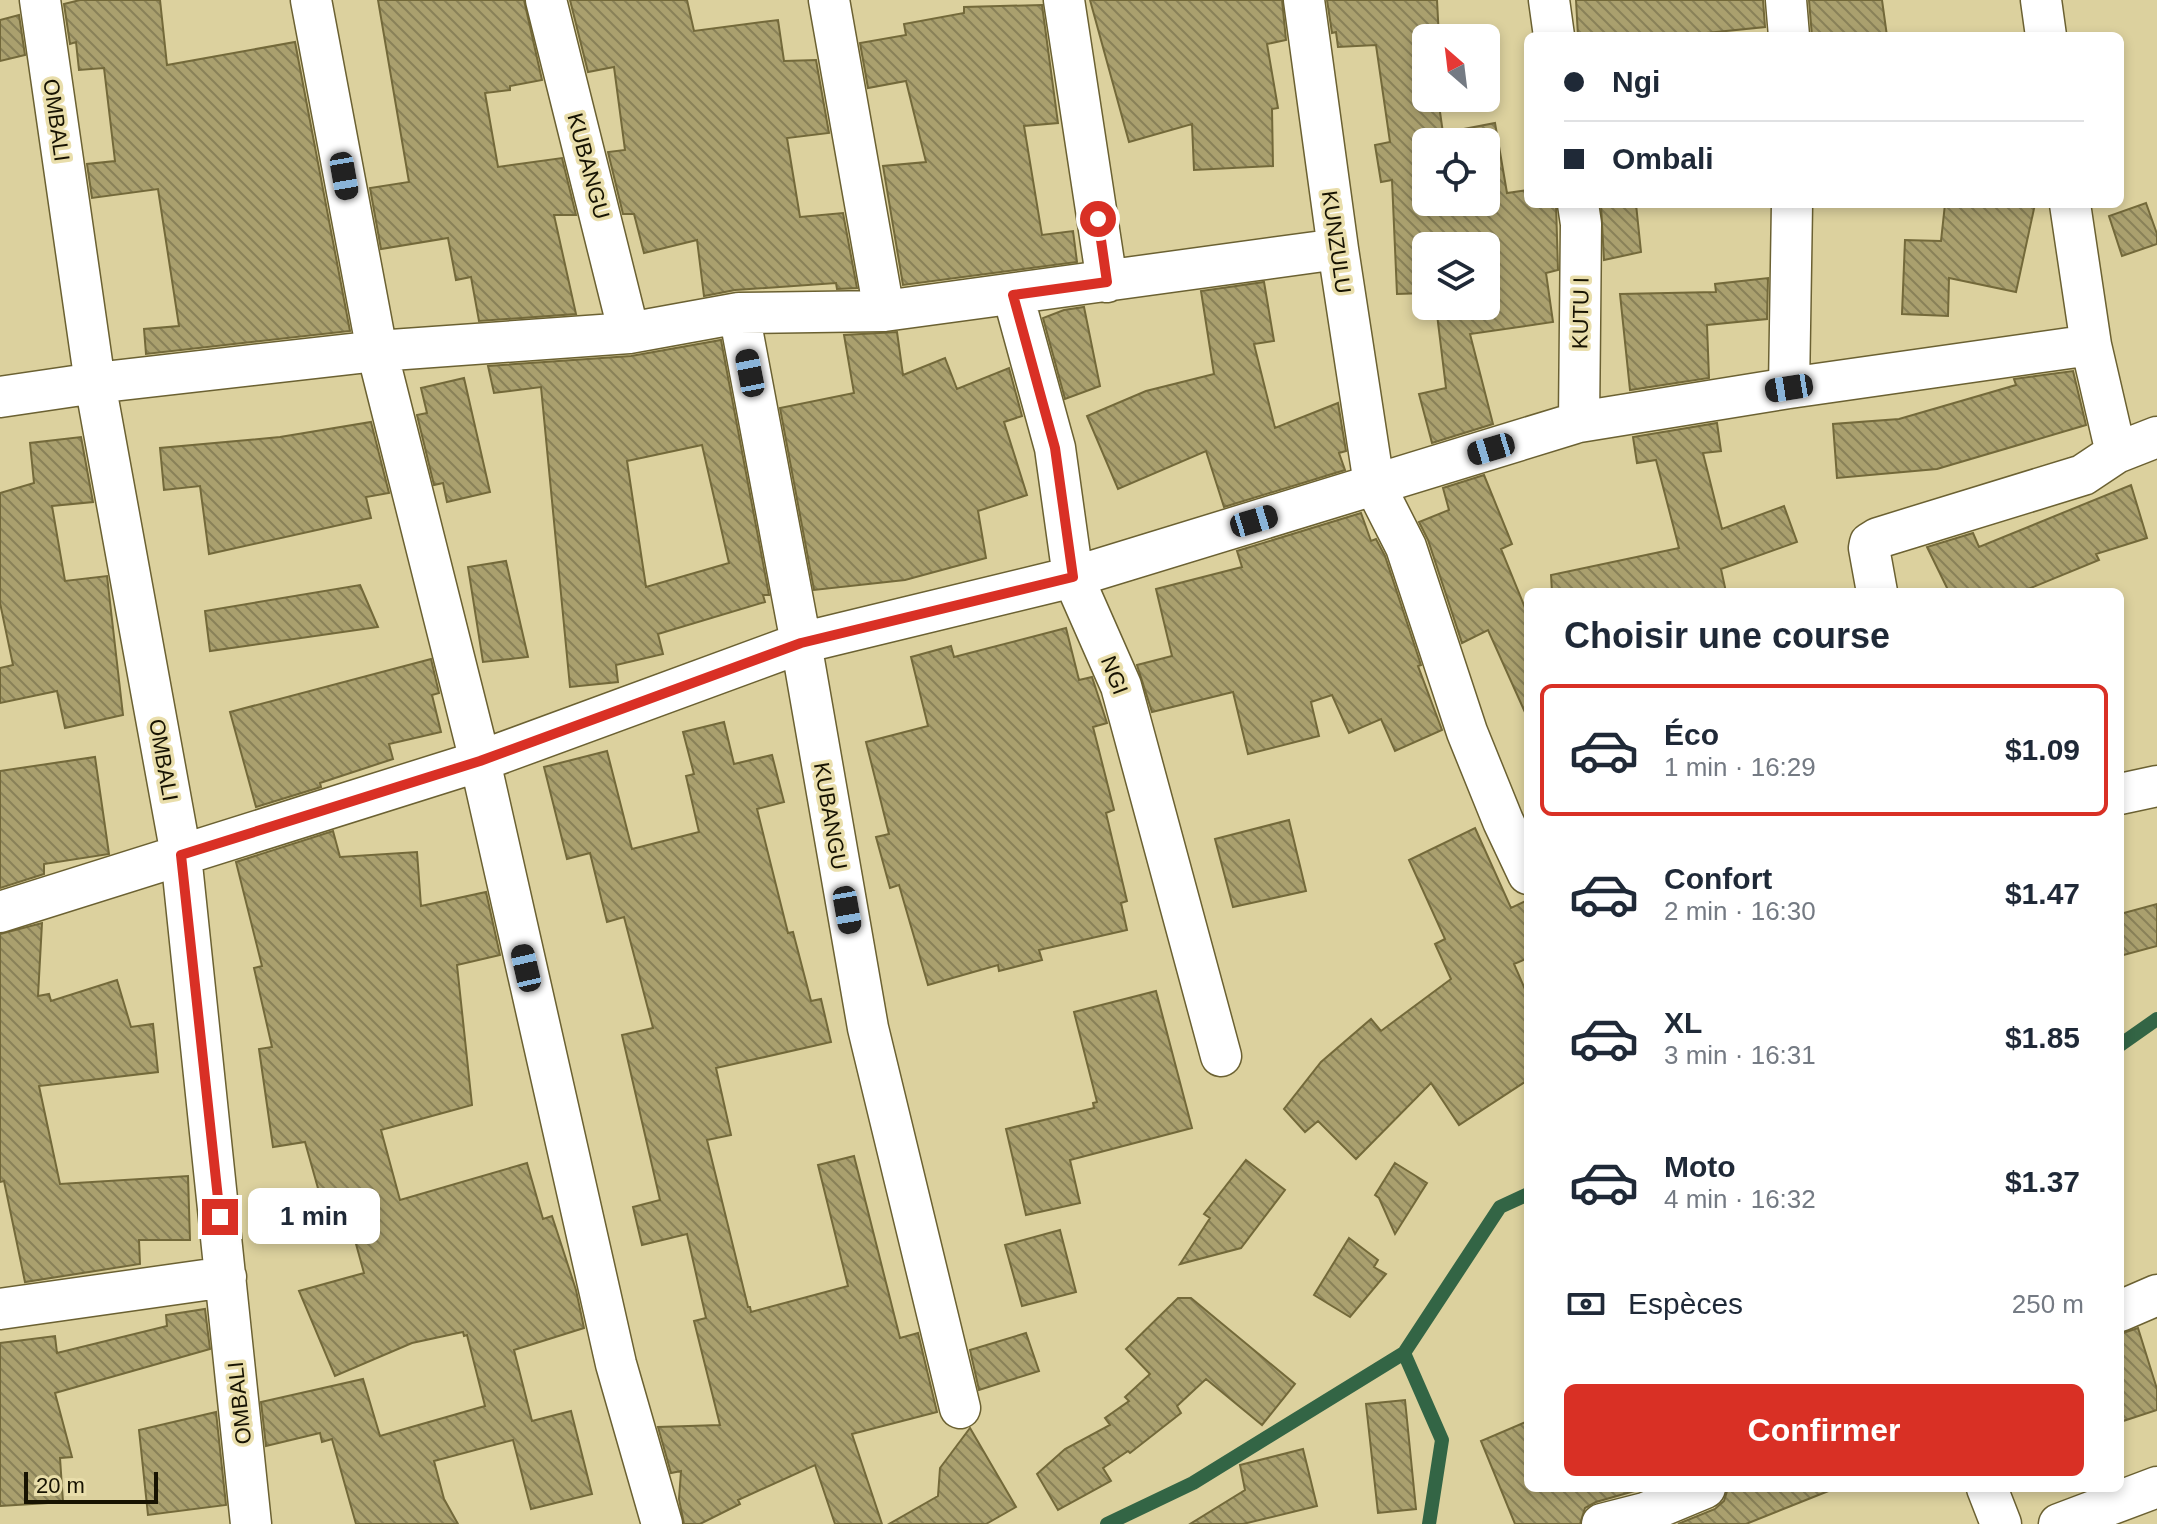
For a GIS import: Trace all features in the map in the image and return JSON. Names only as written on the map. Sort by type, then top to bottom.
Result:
[{"type":"street","name":"OMBALI","points":[[40,0],[95,383],[181,855],[251,1524]]},
{"type":"street","points":[[311,0],[377,351],[480,761],[612,1348],[662,1524]]},
{"type":"street","name":"KUBANGU","points":[[546,0],[629,333]]},
{"type":"street","points":[[829,0],[884,311]]},
{"type":"street","points":[[1064,0],[1107,282]]},
{"type":"street","name":"KUNZULU","points":[[1304,0],[1374,484],[1406,547],[1467,732],[1515,820],[1524,857]]},
{"type":"street","points":[[1549,0],[1553,32]]},
{"type":"street","points":[[1786,0],[1789,32]]},
{"type":"street","points":[[2041,0],[2045,32]]},
{"type":"street","name":"KUTU I","points":[[1579,208],[1579,422]]},
{"type":"street","points":[[1789,388],[1792,208]]},
{"type":"street","points":[[2071,208],[2091,345],[2116,453]]},
{"type":"street","points":[[0,397],[377,351],[629,333],[739,313],[884,311],[1338,249]]},
{"type":"street","name":"NGI","points":[[1013,295],[1055,448],[1073,577],[1121,686],[1221,1056]]},
{"type":"street","name":"KUBANGU","points":[[739,313],[801,643],[868,1028],[960,1408]]},
{"type":"street","points":[[0,912],[480,761],[801,643],[1073,577],[1579,422],[2091,345]]},
{"type":"street","points":[[1876,588],[1869,548],[1870,543],[1878,538],[2083,475],[2116,453],[2157,437]]},
{"type":"street","points":[[2124,793],[2157,786]]},
{"type":"street","points":[[0,1309],[226,1277]]},
{"type":"street","points":[[2124,1309],[2157,1295]]},
{"type":"street","points":[[2080,1520],[2157,1487]]},
{"type":"street","points":[[1602,1524],[1647,1519],[1698,1492]]},
{"type":"street","points":[[1989,1492],[2001,1524]]},
{"type":"street","points":[[244,1524],[251,1524]]},
{"type":"building","points":[[80,0],[160,0],[167,65],[295,42],[350,331],[146,354],[144,329],[179,326],[158,189],[92,198],[87,164],[115,161],[104,68],[79,70],[76,42],[70,44],[64,4]]},
{"type":"building","points":[[378,0],[524,0],[542,80],[510,86],[510,90],[485,93],[498,167],[562,158],[576,215],[554,215],[576,314],[479,321],[471,277],[456,280],[448,238],[381,249],[370,188],[409,182]]},
{"type":"building","points":[[570,0],[687,0],[694,31],[778,20],[784,61],[816,60],[829,133],[787,138],[800,217],[843,213],[857,288],[837,289],[836,283],[735,290],[704,296],[697,240],[644,253],[634,214],[623,214],[608,152],[625,150],[614,67],[588,72]]},
{"type":"building","points":[[1090,0],[1282,0],[1286,40],[1267,44],[1278,108],[1272,109],[1273,166],[1194,170],[1192,124],[1129,142]]},
{"type":"building","points":[[1327,0],[1437,0],[1438,24],[1412,24],[1412,112],[1440,112],[1442,128],[1412,128],[1412,216],[1500,216],[1500,152],[1507,193],[1524,191],[1524,208],[1556,208],[1558,270],[1546,273],[1553,322],[1470,334],[1493,424],[1432,443],[1419,394],[1446,388],[1438,320],[1500,320],[1500,232],[1412,232],[1412,293],[1397,294],[1392,180],[1381,182],[1375,145],[1390,142],[1376,45],[1338,47],[1336,32],[1332,33]]},
{"type":"building","points":[[1576,0],[1763,0],[1765,27],[1716,32],[1578,32]]},
{"type":"building","points":[[1809,0],[1882,0],[1886,32],[1812,32]]},
{"type":"building","points":[[1042,5],[1058,123],[1024,126],[1042,235],[1073,231],[1077,262],[903,285],[883,166],[926,162],[906,81],[868,88],[860,43],[906,35],[904,24],[964,13],[964,7]]},
{"type":"building","points":[[19,15],[25,55],[0,61],[0,20]]},
{"type":"building","points":[[1495,123],[1496,128],[1469,128]]},
{"type":"building","points":[[2146,203],[2157,234],[2157,244],[2122,256],[2109,216]]},
{"type":"building","points":[[1601,208],[1636,208],[1641,252],[1604,260]]},
{"type":"building","points":[[1945,208],[2034,208],[2016,292],[1949,278],[1948,316],[1902,314],[1905,240],[1941,241]]},
{"type":"building","points":[[1768,278],[1767,319],[1707,325],[1709,378],[1630,390],[1620,294],[1716,292],[1715,284]]},
{"type":"building","points":[[1264,282],[1274,341],[1254,344],[1275,428],[1338,403],[1346,451],[1339,453],[1345,470],[1224,507],[1206,451],[1118,489],[1087,416],[1146,391],[1214,374],[1201,291]]},
{"type":"building","points":[[1084,307],[1100,386],[1065,399],[1043,318]]},
{"type":"building","points":[[897,332],[903,375],[945,358],[957,389],[1009,368],[1022,416],[1004,422],[1027,495],[978,511],[986,558],[905,580],[814,590],[780,408],[854,393],[844,335]]},
{"type":"building","points":[[721,340],[769,595],[763,595],[765,602],[658,634],[663,654],[616,665],[618,682],[570,687],[541,387],[494,393],[488,366],[631,356]],"holes":[[[702,445],[729,563],[646,587],[627,461]]]},
{"type":"building","points":[[2073,371],[2086,425],[1937,469],[1837,478],[1833,424],[1899,419],[2016,385],[2014,379]]},
{"type":"building","points":[[464,378],[490,492],[447,502],[443,483],[434,485],[417,415],[427,413],[421,388]]},
{"type":"building","points":[[371,422],[389,493],[366,497],[371,518],[209,554],[200,486],[164,490],[160,448],[280,437]]},
{"type":"building","points":[[1717,423],[1721,451],[1703,453],[1722,529],[1784,506],[1797,542],[1721,569],[1725,588],[1552,588],[1551,575],[1679,548],[1656,460],[1637,463],[1633,437]]},
{"type":"building","points":[[81,437],[93,502],[52,506],[65,581],[107,576],[123,715],[65,728],[57,691],[0,703],[0,668],[13,665],[0,603],[0,493],[34,483],[30,443]]},
{"type":"building","points":[[1484,475],[1512,544],[1501,549],[1524,605],[1524,710],[1488,630],[1462,643],[1428,540],[1419,522],[1449,510],[1443,488]]},
{"type":"building","points":[[2131,485],[2147,538],[2096,554],[2099,560],[2031,588],[1947,588],[1927,547],[1973,533],[1979,547]]},
{"type":"building","points":[[1361,513],[1371,541],[1376,539],[1385,556],[1421,665],[1418,666],[1442,730],[1395,751],[1381,719],[1349,733],[1332,695],[1311,702],[1319,736],[1248,754],[1233,692],[1152,712],[1137,665],[1172,656],[1156,589],[1242,567],[1237,551]]},
{"type":"building","points":[[506,561],[528,657],[483,662],[468,567]]},
{"type":"building","points":[[360,585],[378,627],[210,651],[205,611]]},
{"type":"building","points":[[1066,628],[1079,680],[1092,677],[1107,723],[1093,727],[1114,810],[1106,813],[1127,901],[1121,903],[1127,930],[1039,950],[1042,960],[999,971],[998,965],[928,985],[899,885],[890,888],[876,837],[889,834],[866,742],[928,726],[911,657],[951,646],[954,657]]},
{"type":"building","points":[[431,659],[439,693],[432,695],[441,732],[389,744],[393,759],[320,783],[321,787],[256,807],[230,712]]},
{"type":"building","points":[[724,722],[734,764],[772,755],[784,802],[757,809],[788,933],[793,932],[811,1001],[821,999],[831,1042],[716,1068],[731,1135],[707,1140],[751,1312],[848,1286],[818,1165],[854,1156],[900,1338],[918,1333],[937,1412],[852,1434],[882,1524],[835,1524],[815,1465],[738,1500],[740,1504],[700,1524],[684,1524],[679,1499],[681,1471],[671,1473],[658,1427],[720,1425],[694,1321],[706,1318],[687,1234],[642,1245],[633,1207],[660,1200],[622,1035],[653,1028],[624,917],[607,922],[590,853],[567,859],[544,767],[607,751],[632,849],[699,832],[686,776],[694,774],[683,732]]},
{"type":"building","points":[[95,757],[109,854],[44,864],[44,874],[0,888],[0,771]]},
{"type":"building","points":[[1289,820],[1306,891],[1233,907],[1215,839]]},
{"type":"building","points":[[1475,828],[1511,908],[1524,902],[1524,960],[1514,964],[1524,987],[1524,1083],[1459,1125],[1431,1083],[1356,1159],[1318,1121],[1305,1132],[1284,1109],[1321,1062],[1371,1019],[1381,1031],[1451,979],[1435,944],[1445,939],[1409,860]]},
{"type":"building","points":[[333,831],[340,857],[417,852],[421,906],[486,892],[500,955],[457,965],[472,1105],[381,1130],[400,1200],[527,1163],[543,1219],[552,1216],[576,1290],[584,1328],[514,1350],[532,1421],[571,1411],[592,1494],[531,1509],[513,1440],[434,1461],[444,1499],[458,1524],[356,1524],[332,1439],[322,1442],[320,1433],[266,1446],[261,1402],[363,1379],[380,1436],[485,1406],[467,1335],[464,1336],[463,1332],[412,1343],[335,1376],[299,1291],[364,1273],[342,1193],[321,1199],[305,1142],[273,1147],[259,1049],[272,1047],[254,968],[262,966],[236,862]]},
{"type":"building","points":[[2157,904],[2157,946],[2124,955],[2124,913]]},
{"type":"building","points":[[42,923],[38,996],[49,994],[51,1001],[117,980],[131,1027],[153,1024],[158,1072],[39,1086],[60,1184],[188,1176],[190,1240],[139,1240],[140,1264],[25,1282],[4,1181],[0,1182],[0,934]]},
{"type":"building","points":[[1156,991],[1192,1128],[1070,1160],[1080,1203],[1026,1215],[1006,1129],[1094,1108],[1093,1103],[1097,1102],[1074,1012]]},
{"type":"building","points":[[1246,1160],[1285,1190],[1241,1248],[1180,1264],[1210,1218],[1204,1214]]},
{"type":"building","points":[[1395,1163],[1427,1183],[1395,1234],[1375,1195]]},
{"type":"building","points":[[1060,1230],[1076,1292],[1022,1306],[1005,1245]]},
{"type":"building","points":[[1349,1238],[1378,1260],[1374,1267],[1386,1274],[1350,1317],[1314,1295]]},
{"type":"building","points":[[1178,1298],[1191,1298],[1295,1384],[1262,1425],[1206,1379],[1177,1406],[1181,1413],[1130,1453],[1128,1451],[1103,1468],[1111,1481],[1058,1510],[1037,1474],[1065,1449],[1110,1425],[1105,1418],[1129,1401],[1125,1397],[1150,1374],[1126,1349]]},
{"type":"building","points":[[205,1309],[210,1349],[55,1393],[72,1457],[60,1458],[63,1502],[0,1506],[0,1343],[55,1336],[57,1353],[167,1326],[166,1315]]},
{"type":"building","points":[[2138,1328],[2157,1389],[2157,1410],[2124,1421],[2124,1333]]},
{"type":"building","points":[[1026,1333],[1039,1371],[979,1390],[970,1350]]},
{"type":"building","points":[[1405,1400],[1416,1509],[1378,1513],[1366,1404]]},
{"type":"building","points":[[216,1412],[226,1505],[148,1515],[139,1430]]},
{"type":"building","points":[[1524,1423],[1524,1492],[1631,1492],[1585,1508],[1580,1524],[1515,1524],[1481,1441]]},
{"type":"building","points":[[970,1428],[1016,1507],[986,1524],[889,1524],[938,1496],[940,1468]]},
{"type":"building","points":[[1303,1449],[1317,1506],[1243,1524],[1190,1524],[1245,1490],[1240,1465]]},
{"type":"building","points":[[1727,1492],[1826,1492],[1746,1524],[1678,1524],[1715,1509],[1724,1501]]},
{"type":"waterway","points":[[2124,1042],[2157,1019]]},
{"type":"waterway","points":[[1429,1524],[1442,1440],[1404,1353],[1500,1207],[1524,1196]]},
{"type":"waterway","points":[[1107,1524],[1193,1483],[1404,1353]]},
{"type":"route","points":[[220,1217],[181,855],[480,761],[801,643],[1073,577],[1055,448],[1013,295],[1107,282],[1098,219]]}]
